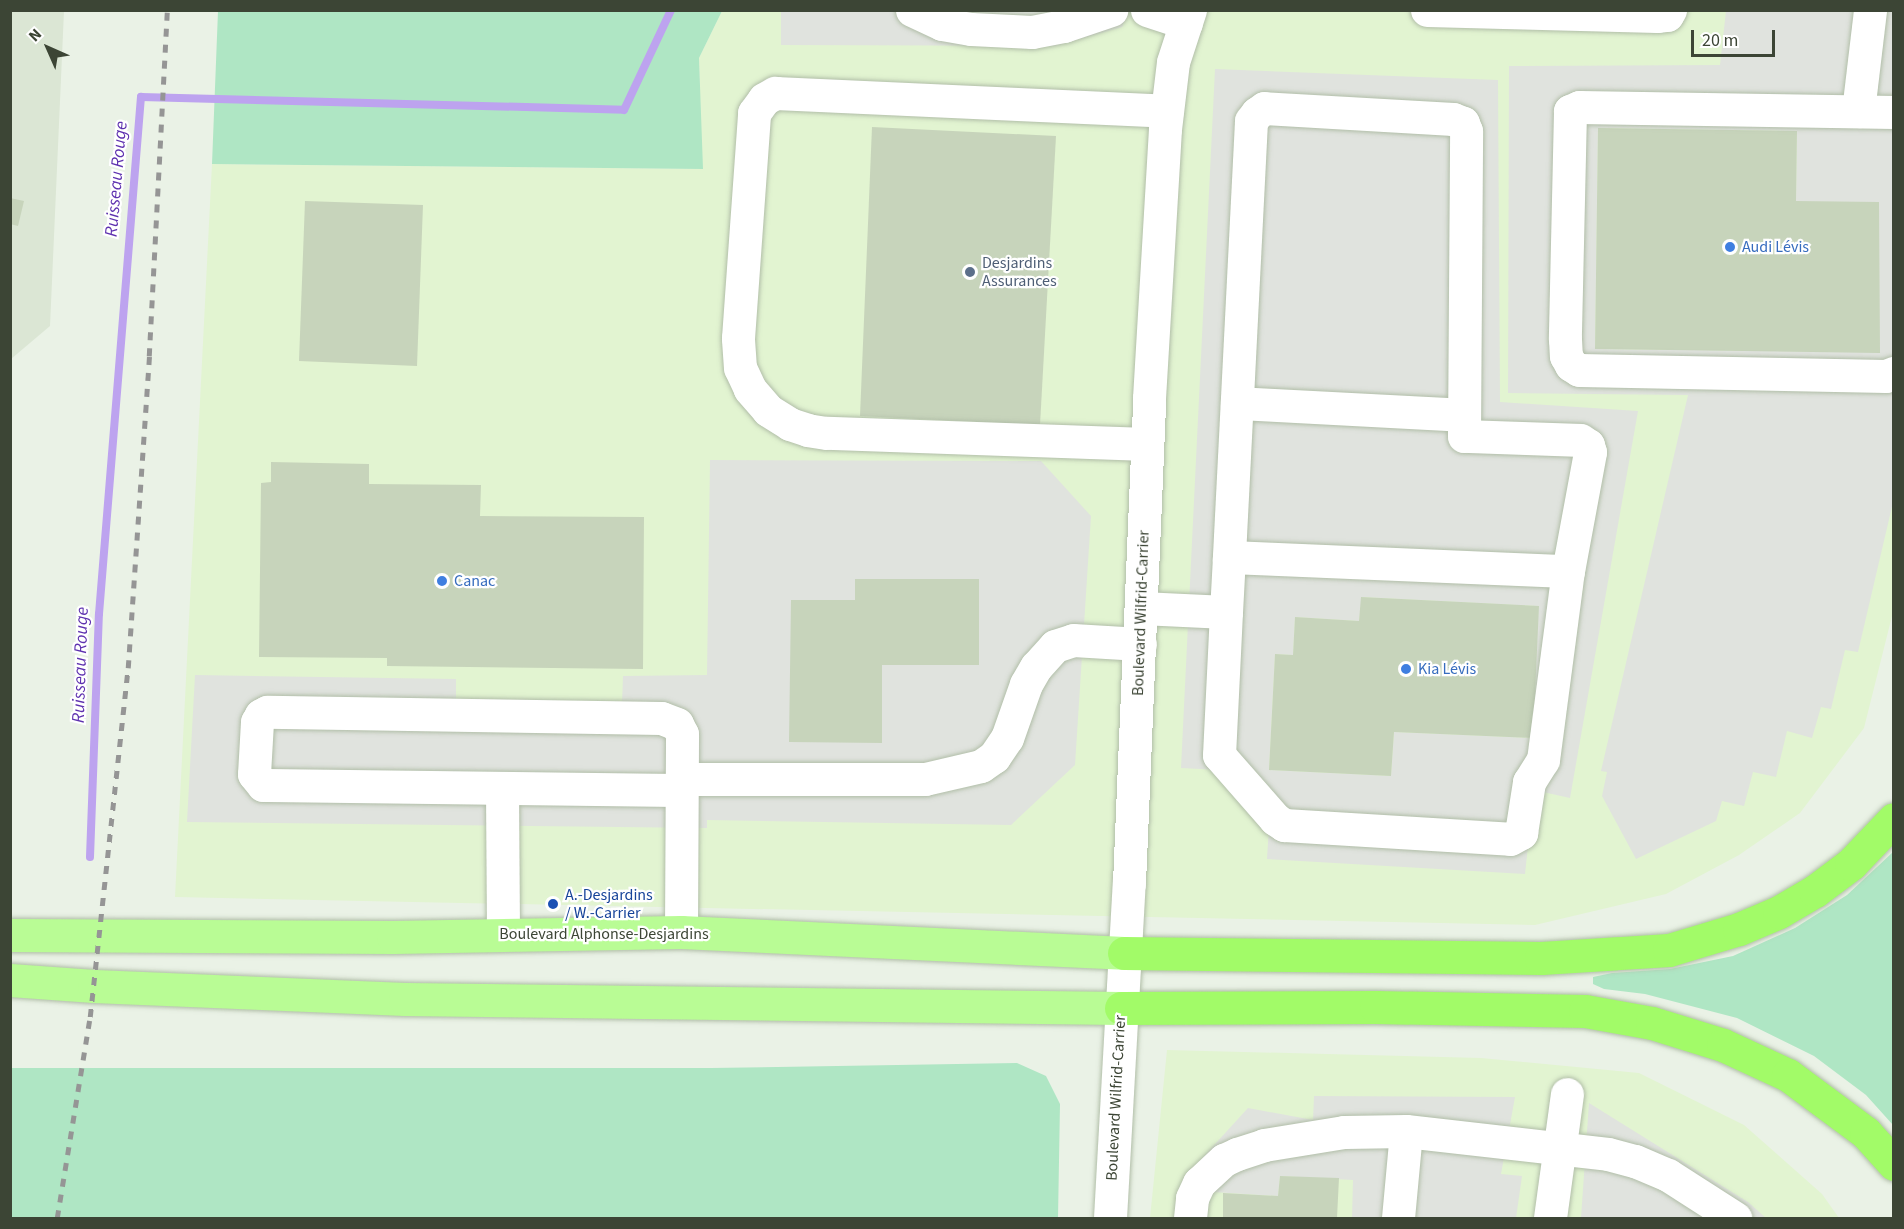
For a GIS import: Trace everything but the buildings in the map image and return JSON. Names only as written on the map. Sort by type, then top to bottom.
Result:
[{"type":"highway","points":[[1124,953],[1541,958],[1669,950],[1739,929],[1779,912],[1815,891],[1851,864],[1893,819]]},
{"type":"highway","points":[[1121,1008],[1376,1007],[1586,1011],[1652,1023],[1723,1045],[1788,1075],[1866,1133],[1893,1164]]},
{"type":"main road","name":"Boulevard Alphonse-Desjardins","points":[[10,934],[393,937],[681,932],[1124,953]]},
{"type":"main road","points":[[10,980],[94,987],[405,999],[1121,1008]]},
{"type":"street","points":[[912,10],[942,24],[971,29],[1032,32],[1064,26],[1111,10]]},
{"type":"street","points":[[1147,10],[1188,16]]},
{"type":"street","points":[[1427,10],[1657,16],[1667,15],[1670,10]]},
{"type":"street","points":[[1858,111],[1870,10]]},
{"type":"street","name":"Boulevard Wilfrid-Carrier","points":[[1110,1218],[1140,644],[1147,444],[1167,111],[1173,62],[1188,16]]},
{"type":"street","points":[[1147,444],[826,433],[808,430],[790,424],[768,410],[750,389],[740,368],[738,338],[754,112],[775,93],[1167,111]]},
{"type":"street","points":[[1893,112],[1579,107],[1570,111],[1566,356],[1571,365],[1579,370],[1886,376],[1893,373]]},
{"type":"street","points":[[1264,108],[1453,119],[1463,123],[1467,131],[1464,415],[1464,436],[1580,440],[1588,445],[1590,452],[1568,571],[1543,760],[1529,782],[1521,833],[1516,838],[1510,839],[1284,825],[1275,819],[1219,755],[1251,121],[1257,112],[1264,108]]},
{"type":"street","points":[[1237,404],[1464,415]]},
{"type":"street","points":[[1229,557],[1568,571]]},
{"type":"street","points":[[1141,608],[1226,612]]},
{"type":"street","points":[[681,932],[681,784],[682,734],[677,724],[661,718],[267,712],[261,715],[257,722],[254,774],[263,785],[502,790],[681,784],[925,779],[981,766],[994,757],[1007,738],[1026,684],[1036,667],[1055,646],[1073,640],[1140,644]]},
{"type":"street","points":[[502,790],[503,934]]},
{"type":"street","points":[[1550,1218],[1567,1094]]},
{"type":"street","points":[[1398,1218],[1406,1131]]},
{"type":"street","points":[[1190,1218],[1191,1198],[1199,1183],[1224,1160],[1237,1154],[1264,1145],[1344,1132],[1406,1131],[1608,1154],[1635,1161],[1668,1175],[1735,1218]]},
{"type":"shaded area","points":[[11,11],[64,11],[50,326],[11,359]]},
{"type":"shaded area","points":[[218,11],[722,11],[699,58],[703,169],[212,164]]},
{"type":"shaded area","points":[[722,11],[1893,11],[1894,608],[1864,728],[1800,813],[1739,855],[1666,894],[1535,925],[175,897],[212,164],[702,169],[699,58]]},
{"type":"shaded area","points":[[781,11],[1129,11],[1122,27],[1055,46],[781,45]]},
{"type":"shaded area","points":[[1726,11],[1893,11],[1894,498],[1858,652],[1845,650],[1831,709],[1821,707],[1812,738],[1787,731],[1776,777],[1753,772],[1744,806],[1722,801],[1716,821],[1636,859],[1602,796],[1607,772],[1601,771],[1688,395],[1508,393],[1509,66],[1720,65]],"holes":[[[1598,128],[1797,131],[1796,201],[1880,352],[1595,349]]]},
{"type":"shaded area","points":[[1215,69],[1498,80],[1500,402],[1638,411],[1570,798],[1534,790],[1525,874],[1267,859],[1269,826],[1219,770],[1181,768]],"holes":[[[1362,597],[1538,606],[1533,738],[1394,732],[1391,776],[1269,770],[1275,654],[1293,655],[1295,617],[1359,621]]]},
{"type":"shaded area","points":[[710,460],[1041,461],[1091,516],[1075,765],[1011,825],[707,820],[707,828],[187,822],[195,675],[456,679],[456,704],[622,704],[623,676],[707,675]]},
{"type":"shaded area","points":[[1893,852],[1893,1125],[1866,1095],[1814,1056],[1737,1018],[1645,994],[1604,989],[1593,984],[1593,977],[1612,973],[1670,969],[1733,956],[1795,928],[1847,895]]},
{"type":"shaded area","points":[[1167,1050],[1481,1058],[1639,1073],[1744,1125],[1822,1194],[1839,1218],[1150,1218]]},
{"type":"shaded area","points":[[1017,1063],[1046,1076],[1060,1104],[1058,1218],[11,1218],[11,1068],[711,1068]]},
{"type":"shaded area","points":[[1314,1096],[1515,1097],[1501,1174],[1522,1176],[1516,1218],[1352,1218],[1353,1180],[1280,1176],[1278,1196],[1182,1190],[1184,1178],[1248,1108],[1313,1120]]},
{"type":"shaded area","points":[[1589,1103],[1748,1202],[1766,1218],[1581,1218]]},
{"type":"waterway","name":"Ruisseau Rouge","points":[[90,857],[99,614],[141,97],[624,110],[671,10]]},
{"type":"railway","points":[[57,1218],[90,1017],[128,668],[149,356],[167,10]]},
{"type":"place","name":"Audi Lévis","points":[[1730,247]]},
{"type":"place","name":"Desjardins Assurances","points":[[970,272]]},
{"type":"place","name":"Canac","points":[[442,581]]},
{"type":"place","name":"Kia Lévis","points":[[1406,669]]},
{"type":"place","name":"A.-Desjardins / W.-Carrier","points":[[553,904]]}]
